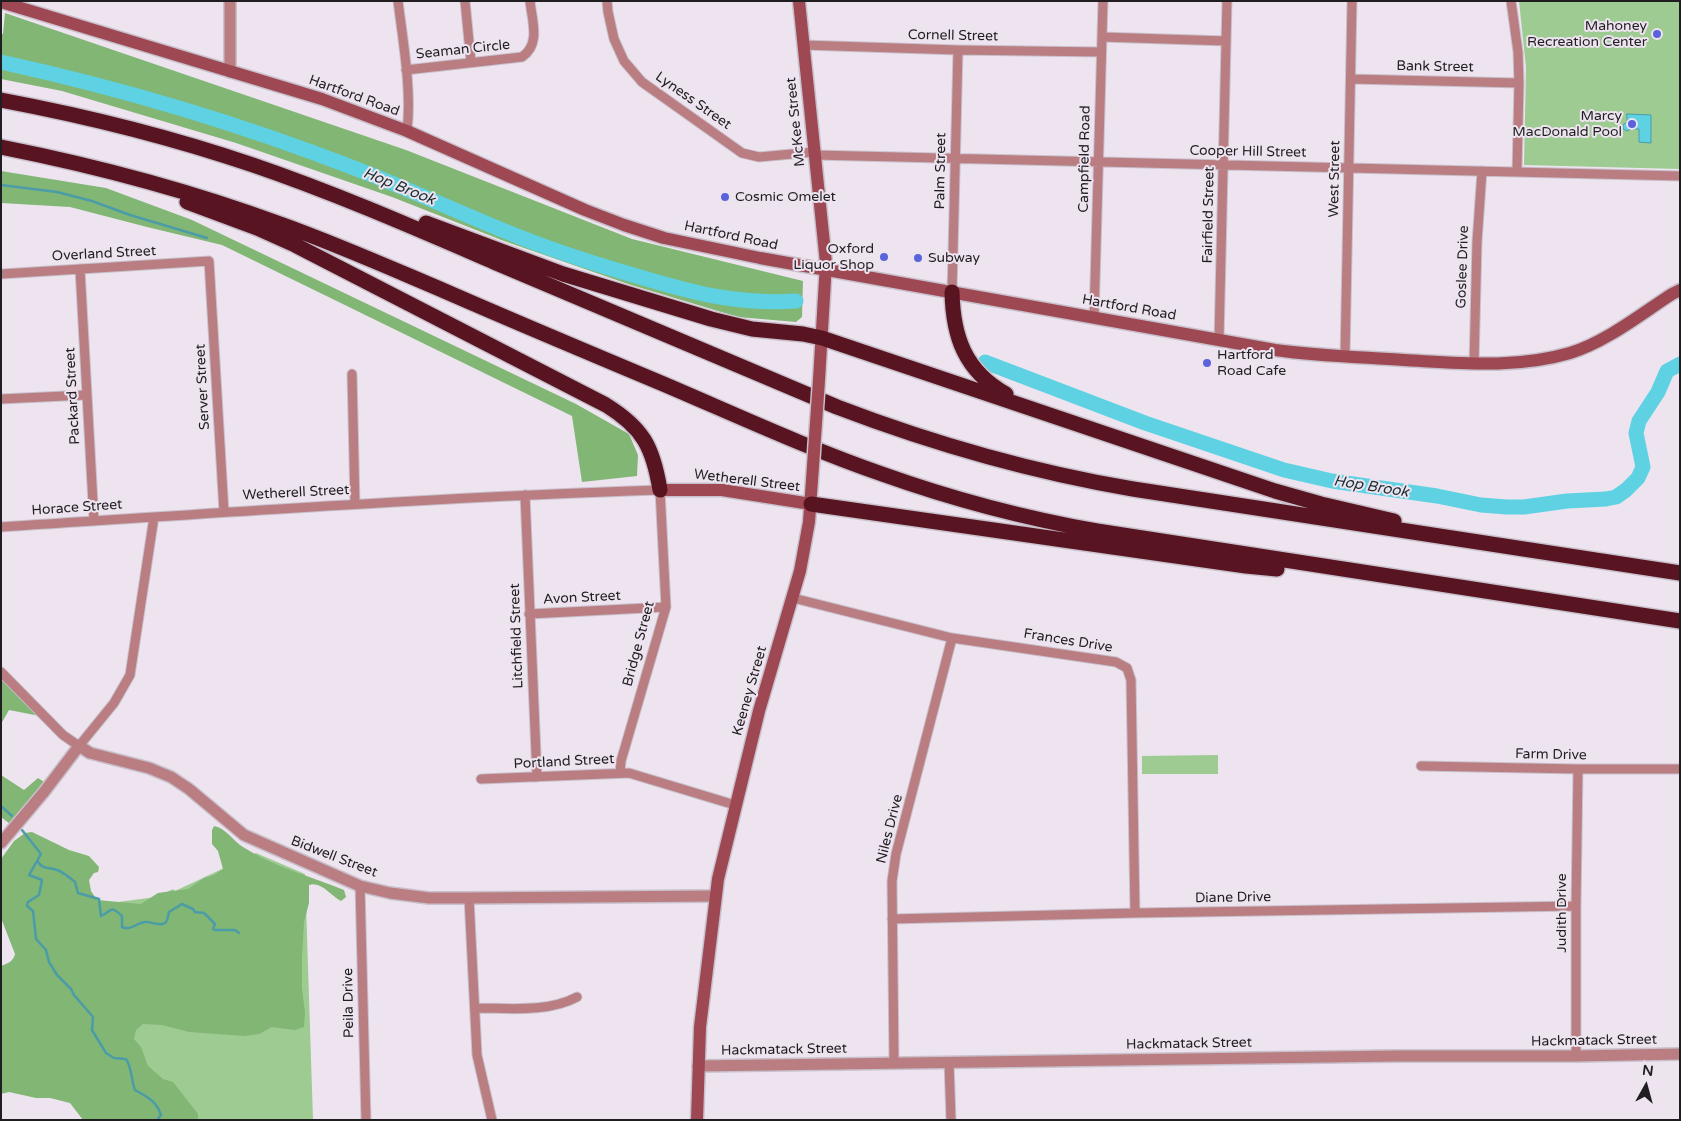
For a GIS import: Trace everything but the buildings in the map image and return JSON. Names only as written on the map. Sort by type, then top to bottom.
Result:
[{"type":"highway","points":[[1,100],[72,114],[191,146],[286,176],[383,214],[821,400],[895,429],[1018,466],[1105,485],[1680,574]]},
{"type":"highway","points":[[1,147],[145,181],[238,209],[323,240],[804,444],[906,482],[979,504],[1063,525],[1680,621]]},
{"type":"highway","points":[[145,181],[197,207],[257,228],[295,245],[606,405],[628,420],[644,438],[654,458],[660,490]]},
{"type":"highway","points":[[383,214],[435,226],[563,274],[712,319],[752,329],[803,334],[822,338],[1275,491],[1386,519],[1428,535]]},
{"type":"highway","points":[[952,292],[957,336],[964,352],[974,367],[989,384],[997,389],[1057,418]]},
{"type":"highway","points":[[811,504],[1246,566],[1282,569],[1332,568]]},
{"type":"main road","name":"McKee Street","points":[[799,1],[826,270]]},
{"type":"main road","name":"Hartford Road","points":[[1,2],[322,99],[407,131],[586,210],[664,238],[826,270],[1219,340],[1311,355],[1474,364],[1512,364],[1572,352],[1611,334],[1680,290]]},
{"type":"main road","name":"Keeney Street","points":[[697,1120],[700,1027],[721,860],[758,711],[793,598],[805,546],[811,504],[826,270]]},
{"type":"main road","name":"Wetherell Street","points":[[660,490],[722,490],[811,504]]},
{"type":"street","points":[[230,1],[230,72]]},
{"type":"street","points":[[398,1],[406,70],[409,120],[407,131]]},
{"type":"street","points":[[465,1],[471,62]]},
{"type":"street","name":"Seaman Circle","points":[[406,70],[522,57],[530,52],[534,42],[530,1]]},
{"type":"street","name":"Lyness Street","points":[[607,1],[614,39],[624,61],[642,82],[742,153],[758,157],[815,154]]},
{"type":"street","name":"Campfield Road","points":[[1094,318],[1103,1]]},
{"type":"street","name":"Fairfield Street","points":[[1219,340],[1227,1]]},
{"type":"street","name":"West Street","points":[[1345,357],[1352,1]]},
{"type":"street","points":[[1511,1],[1518,52],[1517,171]]},
{"type":"street","points":[[1102,37],[1226,41]]},
{"type":"street","name":"Cornell Street","points":[[803,45],[1101,52]]},
{"type":"street","name":"Palm Street","points":[[952,292],[958,50]]},
{"type":"street","name":"Bank Street","points":[[1351,79],[1519,83]]},
{"type":"street","name":"Cooper Hill Street","points":[[815,154],[1680,176]]},
{"type":"street","name":"Goslee Drive","points":[[1474,364],[1477,242],[1482,171]]},
{"type":"street","name":"Overland Street","points":[[1,274],[209,261]]},
{"type":"street","name":"Server Street","points":[[209,261],[224,512]]},
{"type":"street","name":"Packard Street","points":[[80,269],[94,521]]},
{"type":"street","points":[[352,374],[355,504]]},
{"type":"street","points":[[1,399],[86,395]]},
{"type":"street","name":"Wetherell Street","points":[[154,517],[355,504],[660,490]]},
{"type":"street","name":"Bridge Street","points":[[620,773],[620,761],[666,607],[660,490]]},
{"type":"street","name":"Litchfield Street","points":[[525,495],[537,777]]},
{"type":"street","points":[[1,843],[114,703],[130,675],[154,517]]},
{"type":"street","name":"Horace Street","points":[[1,527],[154,517]]},
{"type":"street","name":"Frances Drive","points":[[793,598],[952,638],[1116,662],[1127,668],[1131,680],[1135,913]]},
{"type":"street","name":"Avon Street","points":[[529,614],[666,607]]},
{"type":"street","name":"Niles Drive","points":[[894,1062],[892,881],[896,854],[952,638]]},
{"type":"street","name":"Bidwell Street","points":[[1,672],[63,735],[90,753],[150,768],[171,777],[189,789],[244,836],[360,886],[390,893],[429,898],[715,896]]},
{"type":"street","name":"Farm Drive","points":[[1421,766],[1680,769]]},
{"type":"street","name":"Judith Drive","points":[[1576,1056],[1578,769]]},
{"type":"street","name":"Portland Street","points":[[481,779],[629,773],[735,805]]},
{"type":"street","name":"Peila Drive","points":[[360,886],[366,1120]]},
{"type":"street","points":[[469,898],[477,1055],[492,1120]]},
{"type":"street","name":"Diane Drive","points":[[892,919],[1576,906]]},
{"type":"street","points":[[475,1008],[550,1007],[577,997]]},
{"type":"street","name":"Hackmatack Street","points":[[698,1066],[894,1062],[1680,1054]]},
{"type":"street","points":[[949,1062],[951,1120]]},
{"type":"green space","points":[[1519,1],[1680,1],[1680,169],[1524,165],[1526,67]]},
{"type":"green space","points":[[5,13],[406,150],[632,239],[803,281],[802,317],[796,322],[738,317],[628,284],[504,241],[392,197],[236,143],[62,91],[1,79],[1,34],[3,34]]},
{"type":"green space","points":[[1,171],[106,188],[192,220],[576,404],[629,434],[638,455],[637,476],[582,482],[572,416],[222,245],[70,207],[1,203]]},
{"type":"green space","points":[[1,668],[45,717],[9,710],[1,724]]},
{"type":"green space","points":[[1218,755],[1218,774],[1142,774],[1142,756]]},
{"type":"green space","points":[[1,775],[24,790],[38,778],[49,785],[29,801],[10,824],[1,817]]},
{"type":"green space","points":[[214,826],[222,829],[243,847],[267,860],[344,890],[346,897],[341,901],[318,885],[309,885],[309,903],[304,922],[302,958],[304,1027],[295,1030],[272,1027],[259,1034],[245,1036],[189,1032],[162,1025],[143,1024],[136,1030],[134,1039],[141,1047],[148,1066],[163,1079],[173,1082],[198,1114],[198,1120],[83,1120],[70,1103],[9,1092],[1,1094],[1,966],[12,961],[15,954],[1,918],[1,859],[14,841],[25,833],[32,832],[69,850],[89,856],[99,867],[98,872],[94,873],[89,880],[91,891],[97,900],[141,904],[158,893],[188,889],[204,878],[214,875],[223,869],[218,851],[212,844],[212,830]]},
{"type":"green space","points":[[256,853],[305,874],[313,1120],[113,1120],[45,904],[118,902],[156,897],[173,889],[175,891]]},
{"type":"water","points":[[1627,114],[1651,115],[1651,143],[1639,142],[1639,129],[1627,131],[1623,129],[1623,125],[1627,122]]},
{"type":"waterway","name":"Hop Brook","points":[[1,62],[135,95],[224,122],[375,176],[496,228],[562,253],[609,268],[698,293],[755,301],[796,301]]},
{"type":"waterway","points":[[1,185],[57,192],[92,201],[130,215],[207,238]]},
{"type":"waterway","name":"Hop Brook","points":[[985,362],[1145,423],[1284,470],[1332,481],[1437,496],[1481,505],[1507,507],[1606,499],[1616,497],[1626,490],[1638,478],[1643,467],[1636,433],[1639,421],[1658,392],[1667,371],[1680,364]]},
{"type":"waterway","points":[[1,806],[12,816]]},
{"type":"waterway","points":[[22,830],[41,854],[29,875],[42,880],[39,895],[28,902],[27,906],[33,911],[36,939],[46,950],[49,962],[57,975],[71,989],[93,1017],[92,1030],[106,1053],[114,1058],[126,1059],[135,1090],[157,1106],[161,1115],[157,1120]]},
{"type":"waterway","points":[[38,862],[44,867],[57,870],[69,877],[75,882],[78,893],[99,899],[101,916],[112,910],[122,916],[122,927],[128,928],[145,922],[163,924],[167,921],[169,912],[182,904],[193,909],[195,912],[204,913],[215,924],[213,929],[235,930],[239,933]]},
{"type":"place","name":"Mahoney Recreation Center","points":[[1657,34]]},
{"type":"place","name":"Marcy MacDonald Pool","points":[[1632,124]]},
{"type":"place","name":"Cosmic Omelet","points":[[725,197]]},
{"type":"place","name":"Oxford Liquor Shop","points":[[884,257]]},
{"type":"place","name":"Subway","points":[[918,258]]},
{"type":"place","name":"Hartford Road Cafe","points":[[1207,363]]}]
